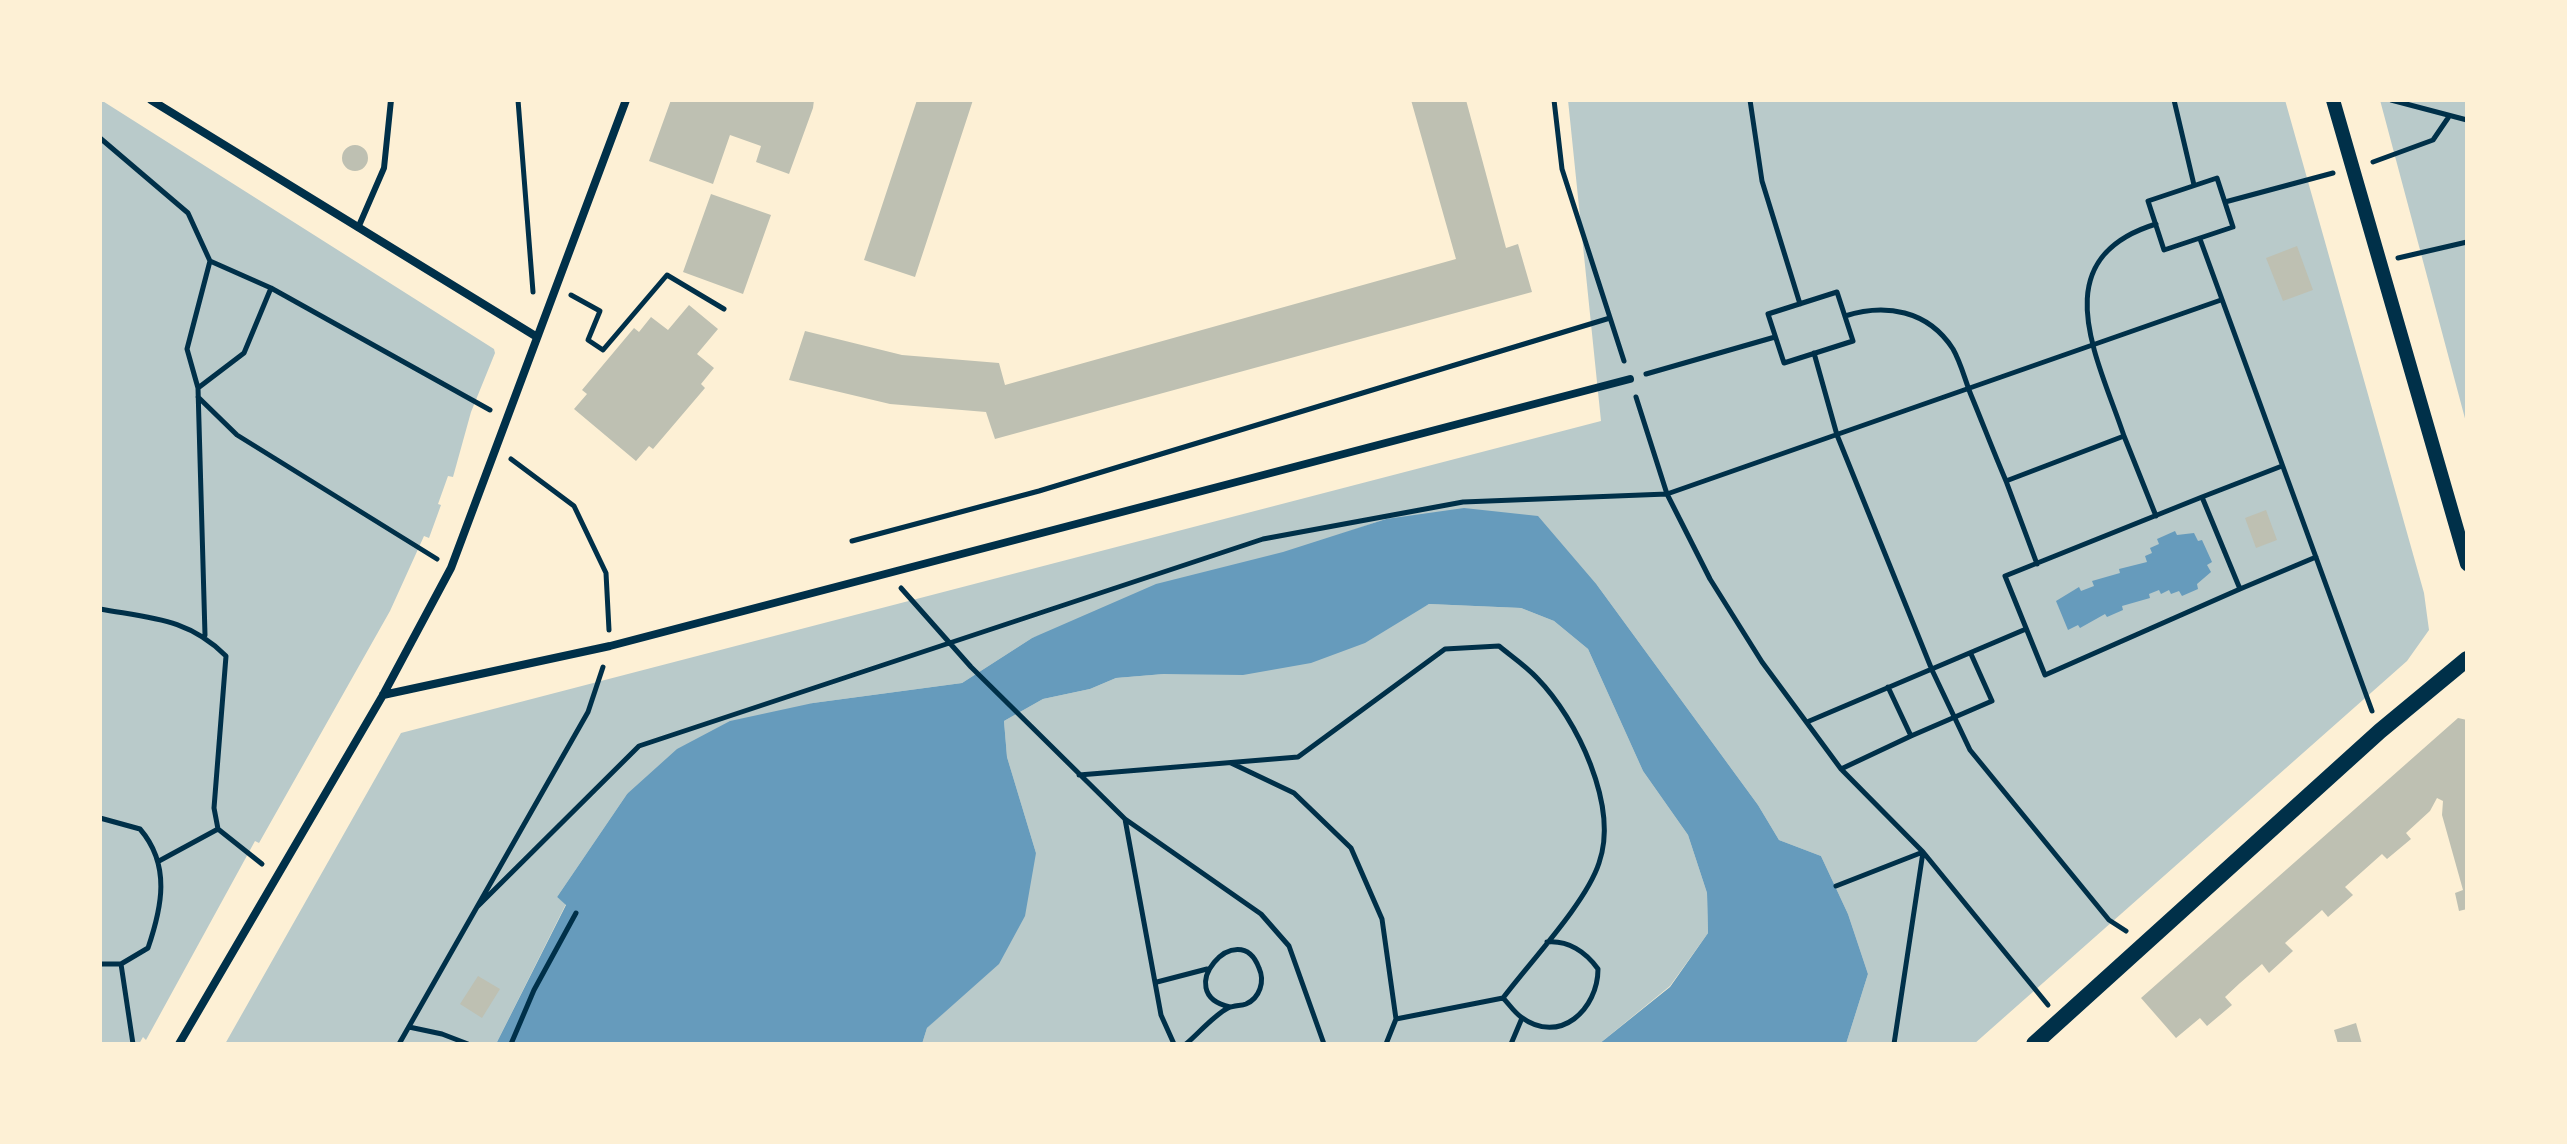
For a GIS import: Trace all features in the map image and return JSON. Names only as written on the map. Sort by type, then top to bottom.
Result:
[{"type":"main road","points":[[2034,1044],[2380,731],[2467,659]]},
{"type":"street","points":[[151,100],[537,337]]},
{"type":"street","points":[[179,1044],[383,695],[451,568],[494,446],[626,100]]},
{"type":"street","points":[[2333,100],[2467,564]]},
{"type":"street","points":[[383,695],[610,646],[1630,379]]},
{"type":"lane","points":[[358,228],[384,168],[391,100]]},
{"type":"path","points":[[518,100],[537,337]]},
{"type":"path","points":[[1554,100],[1562,169],[1667,494],[1710,579],[1762,662],[1841,769],[1923,852],[2060,1020]]},
{"type":"path","points":[[1750,100],[1762,181],[1800,304]]},
{"type":"path","points":[[2174,100],[2194,185]]},
{"type":"path","points":[[2391,100],[2448,118],[2467,120]]},
{"type":"path","points":[[2225,202],[2394,157],[2433,140],[2448,118]]},
{"type":"path","points":[[100,138],[188,213],[210,261],[187,349],[198,388],[205,635]]},
{"type":"path","points":[[2217,178],[2233,227],[2164,250],[2148,201],[2194,185],[2217,178]]},
{"type":"path","points":[[2156,224],[2116,242],[2102,256],[2090,280],[2085,306],[2093,345],[2156,516]]},
{"type":"path","points":[[2200,239],[2380,731]]},
{"type":"path","points":[[2379,263],[2467,242]]},
{"type":"path","points":[[210,261],[271,288],[505,418]]},
{"type":"path","points":[[555,287],[600,311],[588,340],[603,350],[667,275],[724,309]]},
{"type":"path","points":[[198,388],[244,353],[271,288]]},
{"type":"path","points":[[1837,292],[1853,341],[1784,363],[1768,314],[1800,304],[1837,292]]},
{"type":"path","points":[[477,907],[639,746],[1263,539],[1463,502],[1667,494],[2221,300]]},
{"type":"path","points":[[1845,316],[1868,308],[1893,309],[1919,318],[1937,330],[1953,349],[2037,564]]},
{"type":"path","points":[[852,541],[1039,491],[1610,318]]},
{"type":"path","points":[[1630,379],[1775,337]]},
{"type":"path","points":[[1814,353],[1837,435],[1932,670],[1970,750],[2109,920],[2144,944]]},
{"type":"path","points":[[198,396],[237,435],[391,527],[451,568]]},
{"type":"path","points":[[2006,481],[2124,436]]},
{"type":"path","points":[[399,1044],[588,712],[610,646],[606,573],[574,506],[494,446]]},
{"type":"path","points":[[2282,466],[2005,576],[2045,675],[2316,557]]},
{"type":"path","points":[[2202,497],[2240,589]]},
{"type":"path","points":[[889,574],[971,667],[1125,819],[1261,914],[1289,946],[1324,1044]]},
{"type":"path","points":[[100,609],[176,622],[205,635],[226,656],[214,808],[218,829],[278,876]]},
{"type":"path","points":[[1807,722],[2027,629]]},
{"type":"path","points":[[1079,775],[1298,757],[1445,649],[1499,646],[1538,679],[1566,718],[1596,774],[1605,830],[1599,863],[1581,897],[1503,998],[1396,1019]]},
{"type":"path","points":[[1841,769],[1992,701],[1971,654]]},
{"type":"path","points":[[1888,687],[1911,736]]},
{"type":"path","points":[[1230,763],[1294,793],[1351,848],[1382,919],[1396,1019],[1386,1044]]},
{"type":"path","points":[[100,818],[140,829],[159,861],[161,908],[148,948],[121,964],[100,964]]},
{"type":"path","points":[[1125,819],[1161,1015],[1174,1044]]},
{"type":"path","points":[[159,861],[218,829]]},
{"type":"path","points":[[1836,886],[1923,852]]},
{"type":"path","points":[[1894,1044],[1923,852]]},
{"type":"path","points":[[511,1044],[534,990],[576,913]]},
{"type":"path","points":[[1503,998],[1522,1018],[1541,1026],[1568,1024],[1584,1012],[1598,987],[1598,969],[1575,947],[1559,941],[1545,943]]},
{"type":"path","points":[[1186,1044],[1230,1007],[1248,1003],[1260,990],[1263,976],[1257,962],[1246,953],[1230,950],[1215,957],[1207,969],[1206,985],[1213,998],[1230,1007]]},
{"type":"path","points":[[121,964],[133,1044]]},
{"type":"path","points":[[1157,982],[1207,969]]},
{"type":"path","points":[[1511,1044],[1522,1018]]},
{"type":"path","points":[[409,1027],[442,1034],[468,1044]]},
{"type":"shaded area","points":[[101,100],[494,349],[495,353],[471,412],[453,477],[448,476],[438,504],[441,505],[429,538],[424,536],[390,611],[259,843],[255,841],[146,1040],[143,1037],[139,1044],[100,1044]]},
{"type":"shaded area","points":[[1568,100],[2285,100],[2424,593],[2429,630],[2407,661],[1974,1044],[1846,1044],[1868,974],[1848,914],[1821,856],[1779,840],[1758,805],[1597,585],[1386,519],[1032,638],[962,683],[813,703],[627,794],[557,897],[566,904],[496,1044],[225,1044],[401,733],[1601,421]]},
{"type":"shaded area","points":[[2380,100],[2467,100],[2467,426]]},
{"type":"shaded area","points":[[1429,604],[1521,608],[1554,621],[1588,649],[1643,771],[1688,835],[1707,893],[1708,933],[1670,986],[1599,1044],[922,1044],[927,1028],[947,1009],[1036,853],[1007,757],[1004,721],[1043,699],[1090,689],[1116,678],[1164,674],[1402,618]]},
{"type":"water","points":[[1464,508],[1538,516],[1597,585],[1758,805],[1779,840],[1821,856],[1848,914],[1868,974],[1846,1044],[1599,1044],[1670,987],[1708,933],[1707,893],[1688,835],[1643,771],[1588,649],[1554,621],[1521,608],[1429,604],[1365,643],[1311,663],[1243,675],[1164,674],[1116,678],[1090,689],[1043,699],[1004,721],[1007,757],[1036,853],[1025,916],[999,964],[927,1028],[922,1044],[496,1044],[566,905],[557,897],[627,794],[677,749],[730,721],[813,703],[962,683],[1032,638],[1156,584],[1283,552],[1386,519]]},
{"type":"water","points":[[2175,531],[2177,535],[2194,533],[2198,541],[2202,540],[2212,562],[2207,565],[2211,572],[2197,584],[2198,589],[2182,596],[2179,591],[2171,594],[2169,590],[2161,594],[2159,590],[2149,594],[2150,598],[2122,606],[2123,610],[2068,630],[2056,601],[2079,587],[2081,591],[2094,586],[2092,581],[2120,573],[2119,569],[2147,562],[2145,556],[2152,553],[2150,548],[2159,544],[2157,539]]},
{"type":"building","points":[[671,100],[814,100],[789,174],[756,162],[761,146],[730,135],[713,184],[649,161]]},
{"type":"building","points":[[917,100],[973,100],[915,277],[864,260]]},
{"type":"building","points":[[1411,100],[1466,100],[1506,248],[1518,244],[1532,292],[995,439],[986,412],[890,404],[789,380],[805,331],[902,355],[999,363],[1005,385],[1456,259]]},
{"type":"building","points":[[355,145],[364,149],[368,158],[364,167],[355,171],[346,167],[342,158],[346,149]]},
{"type":"building","points":[[711,194],[771,215],[743,294],[683,272]]},
{"type":"building","points":[[2297,246],[2313,290],[2283,301],[2266,258]]},
{"type":"building","points":[[689,305],[718,329],[697,354],[714,368],[701,384],[705,388],[653,449],[649,446],[636,461],[574,409],[587,394],[582,390],[634,328],[639,332],[651,317],[668,330]]},
{"type":"building","points":[[2266,510],[2277,540],[2256,548],[2245,518]]},
{"type":"building","points":[[2458,718],[2467,720],[2467,909],[2459,911],[2455,893],[2463,890],[2442,815],[2443,801],[2437,798],[2430,811],[2406,833],[2411,839],[2387,859],[2382,854],[2345,887],[2353,895],[2328,917],[2322,910],[2285,943],[2293,951],[2269,973],[2262,964],[2240,983],[2225,997],[2232,1005],[2207,1026],[2200,1018],[2176,1038],[2141,998]]},
{"type":"building","points":[[478,976],[500,989],[482,1018],[460,1004]]},
{"type":"building","points":[[2356,1023],[2362,1044],[2338,1044],[2334,1030]]}]
